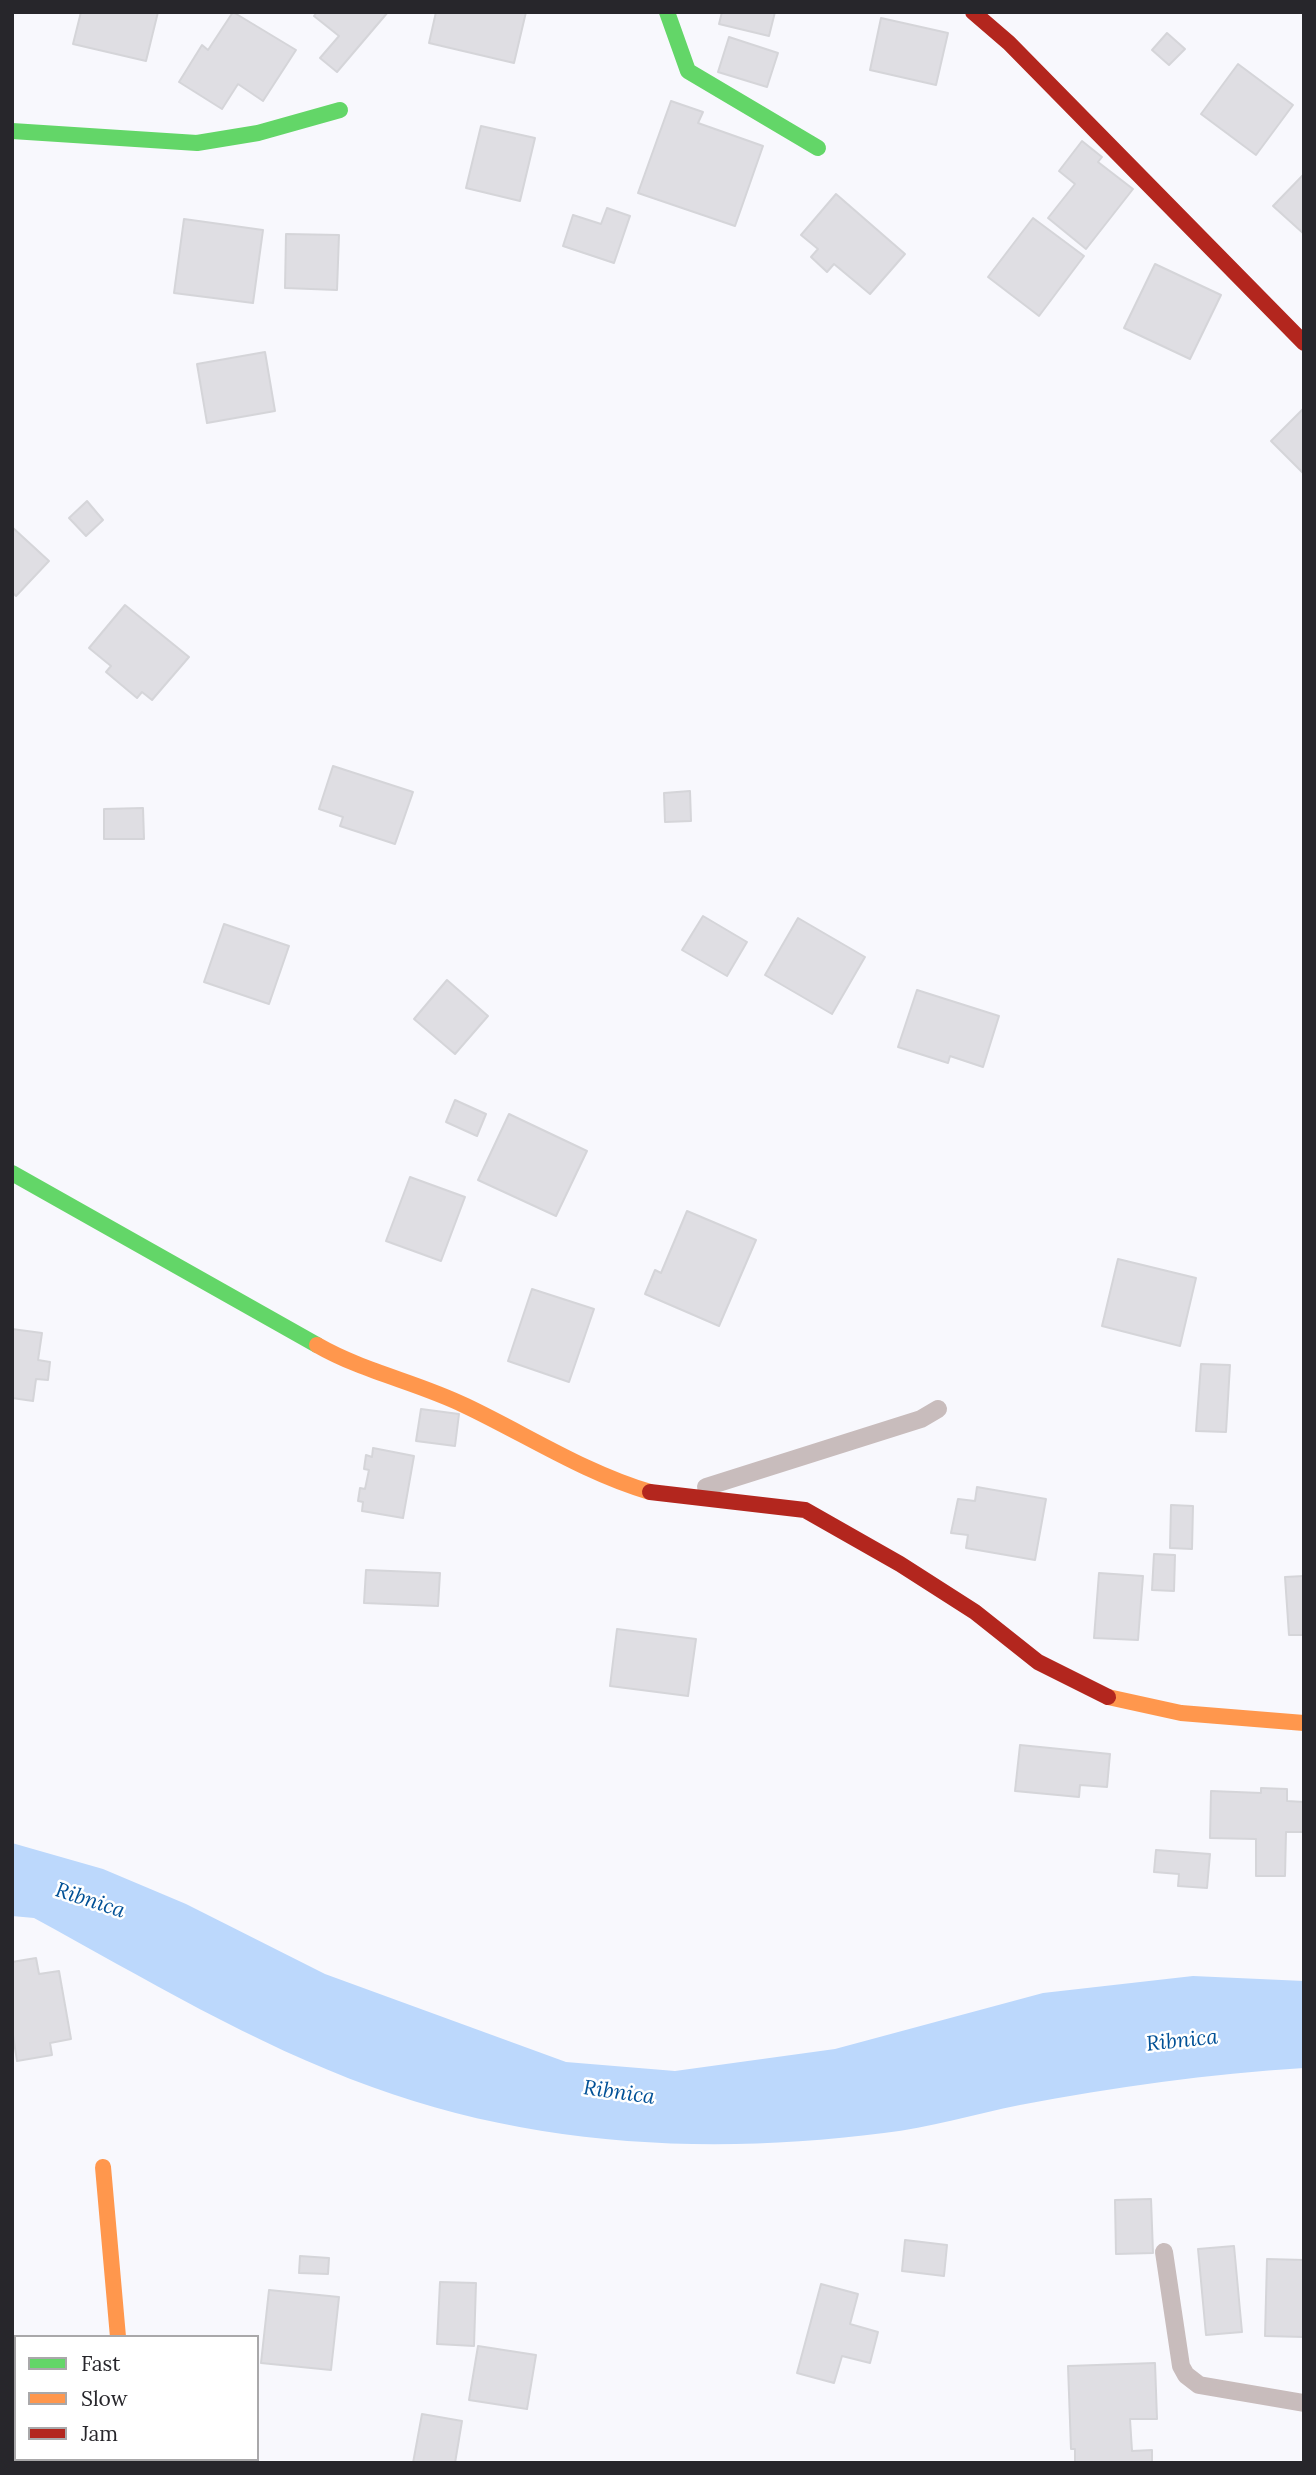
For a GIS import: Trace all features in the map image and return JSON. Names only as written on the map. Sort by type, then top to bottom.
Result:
[{"type":"street","points":[[667,12],[688,71],[818,148]]},
{"type":"street","points":[[973,12],[1009,43],[1304,342]]},
{"type":"street","points":[[12,131],[197,143],[258,133],[340,110]]},
{"type":"street","points":[[12,1173],[345,1361],[463,1404],[616,1482],[656,1494],[775,1504],[805,1510],[901,1564],[964,1605],[1038,1662],[1106,1696],[1181,1713],[1304,1723]]},
{"type":"street","points":[[103,2167],[118,2335]]},
{"type":"lane","points":[[693,1499],[713,1485],[922,1419],[938,1409]]},
{"type":"lane","points":[[1164,2252],[1181,2366],[1186,2375],[1199,2385],[1304,2403]]},
{"type":"water","name":"Ribnica","points":[[12,1843],[103,1869],[186,1904],[325,1974],[566,2062],[675,2071],[835,2049],[1043,1993],[1193,1976],[1304,1981],[1304,2068],[1126,2087],[1020,2105],[901,2131],[819,2140],[754,2144],[625,2141],[497,2123],[434,2107],[328,2070],[200,2009],[34,1918],[12,1916]]},
{"type":"building","points":[[81,12],[158,12],[146,61],[73,44]]},
{"type":"building","points":[[233,12],[296,50],[263,101],[238,84],[222,109],[179,82],[202,45],[208,50]]},
{"type":"building","points":[[317,12],[388,12],[337,72],[320,58],[339,36],[314,16]]},
{"type":"building","points":[[436,12],[526,12],[514,63],[429,43]]},
{"type":"building","points":[[722,12],[775,12],[769,36],[719,24]]},
{"type":"building","points":[[881,18],[948,33],[936,85],[870,70]]},
{"type":"building","points":[[1167,33],[1185,49],[1169,65],[1152,50]]},
{"type":"building","points":[[729,37],[778,53],[767,87],[718,72]]},
{"type":"building","points":[[1238,64],[1293,105],[1256,155],[1201,114]]},
{"type":"building","points":[[671,101],[703,112],[698,123],[763,146],[735,226],[638,193]]},
{"type":"building","points":[[481,126],[535,138],[520,201],[466,188]]},
{"type":"building","points":[[1082,141],[1102,157],[1098,162],[1133,189],[1086,249],[1048,218],[1075,184],[1059,171]]},
{"type":"building","points":[[1304,174],[1304,234],[1273,206]]},
{"type":"building","points":[[836,194],[905,254],[870,294],[834,264],[827,272],[811,257],[818,249],[801,235]]},
{"type":"building","points":[[607,208],[630,216],[614,263],[563,246],[573,215],[601,224]]},
{"type":"building","points":[[1033,218],[1084,256],[1039,316],[988,277]]},
{"type":"building","points":[[184,219],[263,230],[253,303],[174,293]]},
{"type":"building","points":[[286,234],[339,235],[337,290],[285,288]]},
{"type":"building","points":[[1155,264],[1221,295],[1190,359],[1124,328]]},
{"type":"building","points":[[265,352],[275,411],[207,423],[197,364]]},
{"type":"building","points":[[1304,408],[1304,474],[1271,441]]},
{"type":"building","points":[[87,501],[103,520],[86,536],[69,518]]},
{"type":"building","points":[[12,527],[49,561],[16,596],[12,592]]},
{"type":"building","points":[[125,605],[189,657],[152,700],[142,692],[137,698],[106,672],[111,666],[89,648]]},
{"type":"building","points":[[333,766],[413,792],[395,844],[340,826],[343,817],[319,809]]},
{"type":"building","points":[[690,791],[691,821],[665,822],[664,793]]},
{"type":"building","points":[[143,808],[144,839],[104,839],[104,809]]},
{"type":"building","points":[[703,916],[747,942],[727,976],[682,950]]},
{"type":"building","points":[[798,918],[865,957],[832,1014],[765,975]]},
{"type":"building","points":[[224,924],[289,946],[269,1004],[204,982]]},
{"type":"building","points":[[447,980],[488,1016],[455,1054],[414,1019]]},
{"type":"building","points":[[917,990],[999,1016],[983,1067],[950,1056],[948,1063],[898,1047]]},
{"type":"building","points":[[455,1100],[486,1114],[477,1136],[446,1122]]},
{"type":"building","points":[[509,1114],[587,1151],[556,1216],[478,1180]]},
{"type":"building","points":[[410,1177],[465,1197],[441,1261],[386,1241]]},
{"type":"building","points":[[687,1211],[756,1240],[719,1326],[645,1294],[655,1270],[661,1273]]},
{"type":"building","points":[[1118,1259],[1196,1278],[1180,1346],[1102,1326]]},
{"type":"building","points":[[532,1289],[594,1309],[569,1382],[508,1361]]},
{"type":"building","points":[[12,1329],[42,1333],[38,1360],[50,1362],[48,1380],[36,1379],[33,1401],[12,1398]]},
{"type":"building","points":[[1201,1364],[1230,1365],[1226,1432],[1196,1431]]},
{"type":"building","points":[[421,1409],[459,1414],[455,1446],[416,1441]]},
{"type":"building","points":[[373,1448],[414,1456],[403,1518],[362,1511],[363,1502],[358,1501],[360,1488],[365,1489],[369,1470],[364,1469],[366,1455],[372,1457]]},
{"type":"building","points":[[977,1487],[1046,1499],[1035,1560],[966,1548],[968,1535],[951,1533],[958,1499],[975,1501]]},
{"type":"building","points":[[1171,1505],[1193,1506],[1192,1549],[1170,1548]]},
{"type":"building","points":[[1154,1554],[1175,1555],[1174,1591],[1152,1590]]},
{"type":"building","points":[[366,1570],[440,1573],[438,1606],[364,1603]]},
{"type":"building","points":[[1099,1573],[1143,1576],[1138,1640],[1094,1638]]},
{"type":"building","points":[[1304,1576],[1304,1635],[1289,1635],[1285,1577]]},
{"type":"building","points":[[617,1629],[696,1639],[688,1696],[610,1686]]},
{"type":"building","points":[[1020,1745],[1110,1754],[1107,1787],[1080,1785],[1079,1797],[1015,1791]]},
{"type":"building","points":[[1261,1788],[1287,1789],[1287,1801],[1304,1802],[1304,1832],[1286,1832],[1285,1876],[1256,1876],[1256,1839],[1210,1838],[1211,1791],[1261,1793]]},
{"type":"building","points":[[1156,1850],[1210,1854],[1207,1888],[1178,1886],[1179,1874],[1154,1872]]},
{"type":"building","points":[[36,1958],[39,1974],[59,1971],[71,2039],[50,2043],[52,2055],[17,2061],[12,2029],[12,1962]]},
{"type":"building","points":[[1151,2199],[1153,2253],[1116,2254],[1115,2200]]},
{"type":"building","points":[[905,2240],[947,2245],[944,2276],[902,2271]]},
{"type":"building","points":[[1234,2246],[1242,2332],[1206,2335],[1198,2249]]},
{"type":"building","points":[[300,2256],[329,2258],[328,2274],[299,2273]]},
{"type":"building","points":[[1267,2259],[1304,2260],[1304,2337],[1265,2336]]},
{"type":"building","points":[[440,2282],[476,2283],[474,2346],[437,2344]]},
{"type":"building","points":[[821,2284],[858,2294],[850,2324],[878,2332],[870,2363],[842,2356],[834,2383],[797,2373]]},
{"type":"building","points":[[269,2290],[339,2297],[331,2370],[261,2363]]},
{"type":"building","points":[[478,2346],[536,2355],[527,2409],[469,2400]]},
{"type":"building","points":[[1155,2363],[1157,2419],[1130,2419],[1132,2451],[1152,2450],[1152,2463],[1075,2463],[1075,2449],[1071,2449],[1068,2366]]},
{"type":"building","points":[[12,2409],[14,2409],[14,2449]]},
{"type":"building","points":[[422,2414],[462,2421],[455,2463],[413,2463]]},
{"type":"traffic: fast","points":[[667,12],[688,71],[818,148]]},
{"type":"traffic: fast","points":[[12,131],[197,143],[258,133],[340,110]]},
{"type":"traffic: fast","points":[[12,1173],[317,1345]]},
{"type":"traffic: slow","points":[[317,1345],[353,1363],[447,1398],[602,1475],[650,1492]]},
{"type":"traffic: slow","points":[[1108,1697],[1181,1713],[1304,1723]]},
{"type":"traffic: slow","points":[[103,2167],[118,2335]]},
{"type":"traffic: jam","points":[[973,12],[1009,43],[1304,343]]},
{"type":"traffic: jam","points":[[650,1492],[805,1510],[900,1564],[975,1612],[1038,1662],[1108,1697]]}]
